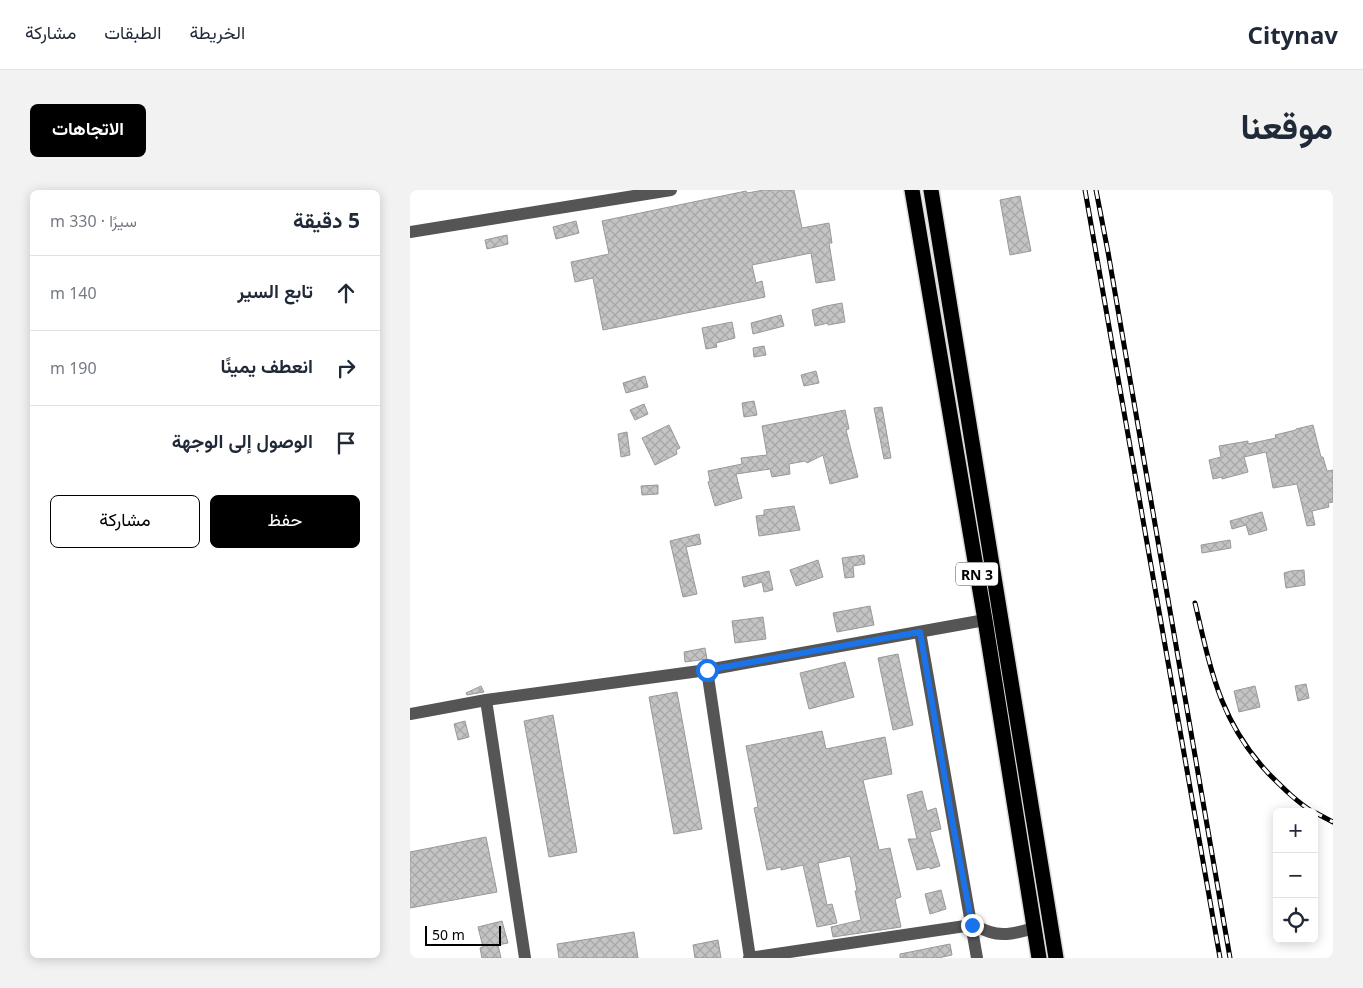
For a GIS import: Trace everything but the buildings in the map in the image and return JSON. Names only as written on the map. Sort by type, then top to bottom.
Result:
[{"type":"highway","name":"RN 3","points":[[912,190],[985,620],[1038,958]]},
{"type":"highway","name":"RN 3","points":[[931,190],[1056,958]]},
{"type":"street","points":[[410,232],[671,190]]},
{"type":"street","points":[[410,714],[486,700],[707,670],[985,620]]},
{"type":"street","points":[[920,632],[977,958]]},
{"type":"street","points":[[707,670],[750,958],[972,925],[992,933],[1004,934],[1034,928]]},
{"type":"street","points":[[486,700],[526,958]]},
{"type":"railway","points":[[1085,190],[1220,958]]},
{"type":"railway","points":[[1096,190],[1230,958]]},
{"type":"railway","points":[[1195,603],[1213,673],[1228,715],[1239,735],[1252,755],[1269,774],[1308,808]]},
{"type":"railway","points":[[1318,814],[1333,822]]},
{"type":"route","points":[[707,670],[920,632],[972,925]]}]
